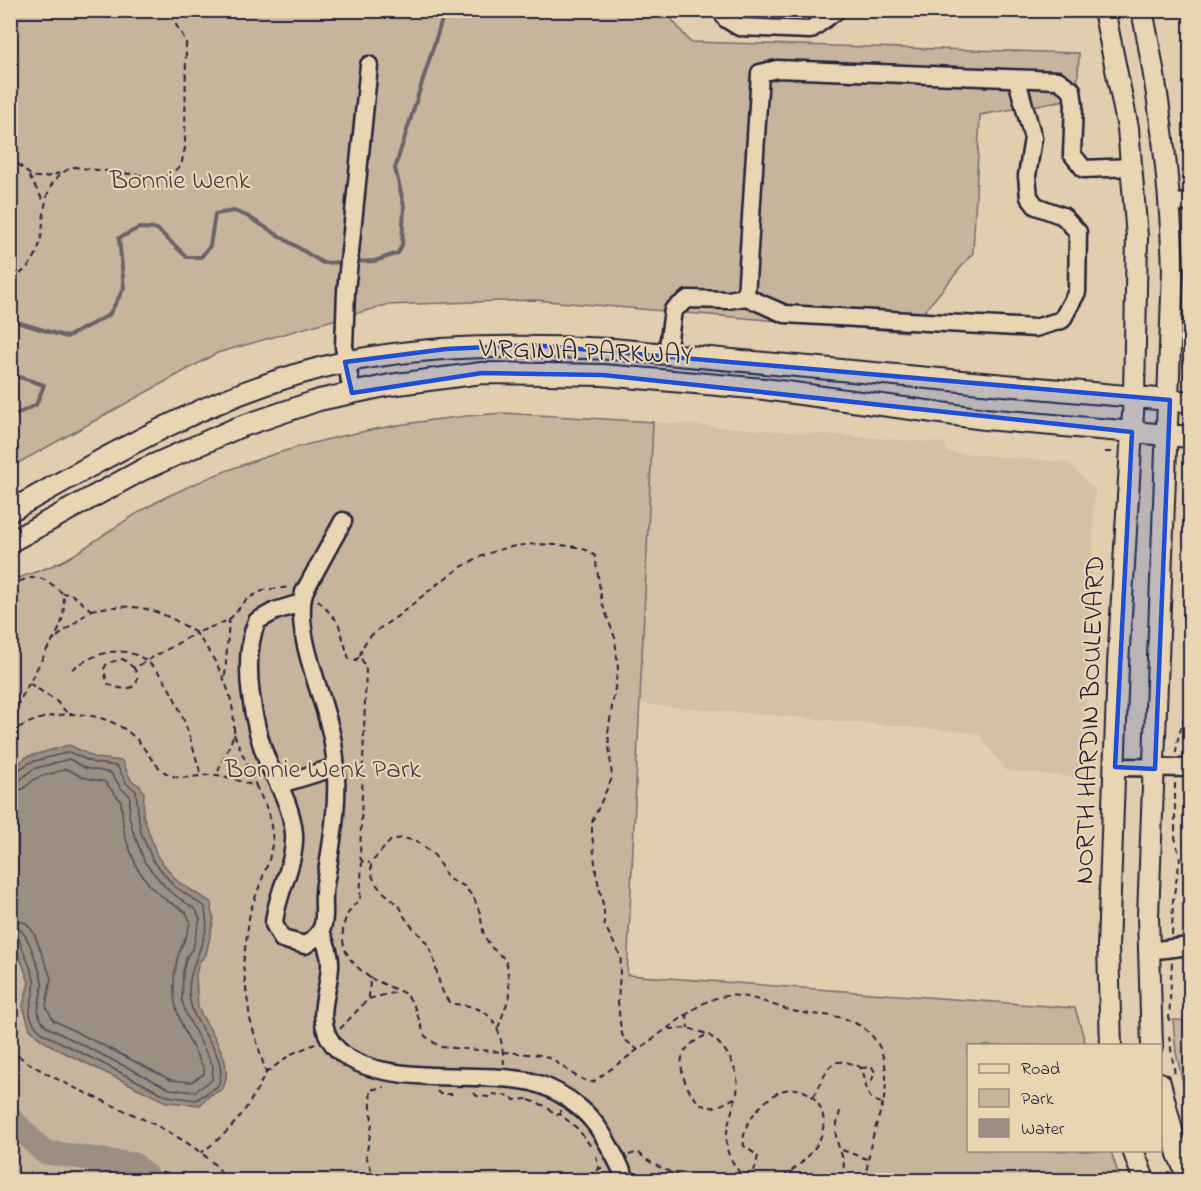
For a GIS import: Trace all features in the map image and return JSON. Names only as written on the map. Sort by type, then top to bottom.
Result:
[{"type":"main road","name":"NORTH HARDIN BOULEVARD","points":[[1104,10],[1120,81],[1137,237],[1134,396],[1118,665],[1108,948],[1111,1044]]},
{"type":"main road","points":[[1142,10],[1181,203],[1173,270],[1148,951],[1152,1044]]},
{"type":"main road","name":"VIRGINIA PARKWAY","points":[[10,511],[168,425],[250,392],[345,362],[446,349],[533,345],[667,354],[1191,402]]},
{"type":"main road","points":[[665,381],[667,354]]},
{"type":"main road","name":"VIRGINIA PARKWAY","points":[[10,542],[187,448],[282,412],[352,393],[443,377],[510,372],[603,375],[764,389],[985,419],[1191,437]]},
{"type":"main road","points":[[1168,1080],[1178,1154],[1189,1180]]},
{"type":"main road","points":[[1134,1152],[1144,1180]]},
{"type":"street","points":[[721,10],[726,19],[739,27],[810,30],[837,10]]},
{"type":"street","points":[[352,393],[345,362],[346,291],[369,65]]},
{"type":"street","points":[[746,297],[760,73],[777,69],[1058,80],[1072,90],[1072,154],[1084,169],[1131,167]]},
{"type":"street","points":[[667,354],[673,310],[688,299],[728,300],[746,297],[785,314],[1035,328],[1062,320],[1077,292],[1078,232],[1063,216],[1036,206],[1029,197],[1027,176],[1033,138],[1017,80]]},
{"type":"street","points":[[343,521],[302,597],[310,667],[328,721],[336,767],[335,828],[325,885],[325,915],[321,932],[329,950],[331,965],[323,1002],[324,1020],[329,1038],[342,1054],[360,1066],[382,1073],[503,1077],[534,1083],[561,1094],[582,1109],[604,1134],[627,1180]]},
{"type":"street","points":[[302,597],[264,615],[258,621],[252,641],[249,675],[257,728],[270,766],[281,784],[290,812],[294,836],[290,862],[274,924],[282,939],[296,944],[305,945],[321,932]]},
{"type":"street","points":[[281,784],[336,767]]},
{"type":"street","points":[[1115,767],[1183,768]]},
{"type":"street","points":[[1148,951],[1191,946]]},
{"type":"path","points":[[27,174],[45,177],[74,167],[164,178],[181,166],[185,147],[186,41],[167,10]]},
{"type":"path","points":[[10,157],[27,174],[45,203]]},
{"type":"path","points":[[10,279],[22,274],[35,261],[42,243],[45,203],[52,184],[62,172]]},
{"type":"path","points":[[134,668],[196,633],[229,620],[248,599],[264,590],[286,586],[302,597],[320,601],[338,622],[349,659],[357,660],[367,638],[402,613],[430,587],[468,562],[497,550],[538,544],[583,549],[596,556],[602,603],[615,638],[618,668],[608,733],[612,778],[592,822],[592,833],[596,873],[604,909],[604,924],[621,957],[618,1002],[621,1031],[624,1039],[638,1050]]},
{"type":"path","points":[[10,586],[32,576],[44,579],[63,594],[65,609],[57,637],[29,682],[10,719]]},
{"type":"path","points":[[63,594],[70,593],[91,610]]},
{"type":"path","points":[[57,637],[91,610],[116,606],[137,606],[158,611],[196,633],[225,676]]},
{"type":"path","points":[[1191,606],[1188,627],[1191,652]]},
{"type":"path","points":[[201,1153],[220,1139],[248,1110],[266,1073],[250,1019],[243,965],[250,912],[269,860],[273,840],[269,813],[234,733],[225,676],[229,620]]},
{"type":"path","points":[[72,669],[92,656],[111,651],[146,660],[175,696],[188,725],[201,775]]},
{"type":"path","points":[[360,656],[366,668],[360,900],[348,910],[345,918],[344,946],[349,957],[370,978],[406,994],[413,1003],[425,1036],[440,1047],[503,1051],[553,1058],[585,1081],[594,1082],[687,1014],[715,997],[737,994],[760,998],[804,1014],[833,1016],[849,1021],[868,1033],[883,1054],[887,1064],[883,1103],[867,1159],[865,1180]]},
{"type":"path","points":[[123,660],[134,668],[138,675],[137,683],[132,688],[123,690],[107,683],[104,676],[107,663],[123,660]]},
{"type":"path","points":[[29,682],[56,700],[68,714]]},
{"type":"path","points":[[1173,900],[1180,859],[1175,837],[1183,768],[1178,737],[1186,720],[1191,692]]},
{"type":"path","points":[[10,733],[41,718],[63,713],[91,716],[112,723],[132,735],[150,758],[167,773],[179,778],[217,775],[256,786]]},
{"type":"path","points":[[217,775],[234,733]]},
{"type":"path","points":[[498,1028],[510,995],[507,965],[505,958],[492,948],[484,936],[480,913],[468,889],[448,879],[435,856],[410,839],[391,840],[371,863],[372,880],[398,904],[410,925],[424,940],[433,957],[439,986],[444,995],[454,1004],[470,1006],[489,1015],[498,1028],[503,1051],[503,1077]]},
{"type":"path","points":[[362,861],[371,863]]},
{"type":"path","points":[[368,999],[370,978]]},
{"type":"path","points":[[1169,1027],[1172,1012]]},
{"type":"path","points":[[687,1014],[688,1028]]},
{"type":"path","points":[[669,1029],[688,1028],[707,1034],[717,1040],[730,1060],[737,1083],[727,1148],[744,1179],[757,1164],[756,1153],[744,1146],[743,1136],[754,1113],[772,1096],[788,1089],[802,1090],[813,1097],[821,1109],[823,1128],[821,1136],[800,1165],[778,1180]]},
{"type":"path","points":[[1168,1080],[1169,1033]]},
{"type":"path","points":[[707,1034],[684,1052],[681,1059],[685,1079],[695,1098],[706,1107],[714,1107],[735,1098]]},
{"type":"path","points":[[10,1049],[51,1077],[170,1134],[201,1153],[227,1180]]},
{"type":"path","points":[[813,1097],[825,1071],[831,1065],[846,1062],[861,1068],[872,1067],[875,1072],[872,1080],[866,1082]]},
{"type":"path","points":[[861,1068],[866,1082],[865,1090],[869,1097],[883,1103]]},
{"type":"path","points":[[375,1180],[366,1156],[372,1124],[370,1090],[390,1087]]},
{"type":"path","points":[[427,1090],[437,1090],[440,1094],[452,1094],[455,1091]]},
{"type":"path","points":[[490,1092],[493,1095],[511,1096],[513,1100],[529,1099],[545,1106],[557,1115],[560,1114]]},
{"type":"path","points":[[545,1106],[549,1104],[560,1110],[560,1114],[578,1130],[596,1153],[599,1168]]},
{"type":"path","points":[[840,1111],[836,1134],[844,1156],[841,1180]]},
{"type":"path","points":[[842,1150],[867,1159]]},
{"type":"highlighted area","points":[[533,345],[1170,400],[1155,769],[1115,767],[1132,432],[603,375],[482,373],[352,393],[345,362],[446,349]]},
{"type":"shaded area","points":[[653,422],[945,443],[947,452],[1067,462],[1095,490],[1083,778],[1005,770],[978,733],[640,704]]},
{"type":"green space","name":"Bonnie Wenk","points":[[10,11],[665,11],[690,42],[1079,53],[1077,98],[980,115],[973,253],[907,332],[535,300],[386,305],[217,353],[11,467]]},
{"type":"green space","name":"Bonnie Wenk Park","points":[[503,413],[653,422],[627,975],[1075,1008],[1086,1044],[967,1044],[967,1152],[1111,1152],[1120,1180],[11,1180],[11,581],[63,561],[166,497],[247,463],[330,438],[416,422]]},
{"type":"green space","points":[[1173,1020],[1190,1021],[1190,1113],[1176,1053]]},
{"type":"water","points":[[69,745],[96,758],[122,761],[131,780],[140,786],[144,793],[143,815],[157,856],[178,882],[212,903],[211,911],[214,918],[206,955],[199,962],[196,975],[198,1008],[224,1058],[226,1079],[222,1090],[210,1095],[200,1105],[166,1102],[55,1048],[30,1029],[23,1006],[29,982],[11,933],[11,772],[26,757]]},
{"type":"waterway","points":[[352,262],[375,261],[398,253],[402,245],[404,206],[395,168],[445,10]]},
{"type":"waterway","points":[[10,320],[67,337],[109,315],[124,288],[119,238],[139,228],[157,229],[187,257],[201,257],[210,246],[215,214],[234,211],[247,216],[323,263],[345,262]]},
{"type":"waterway","points":[[10,374],[44,385],[36,405],[10,417]]},
{"type":"waterway","points":[[10,1118],[44,1152],[135,1165],[150,1180]]}]
